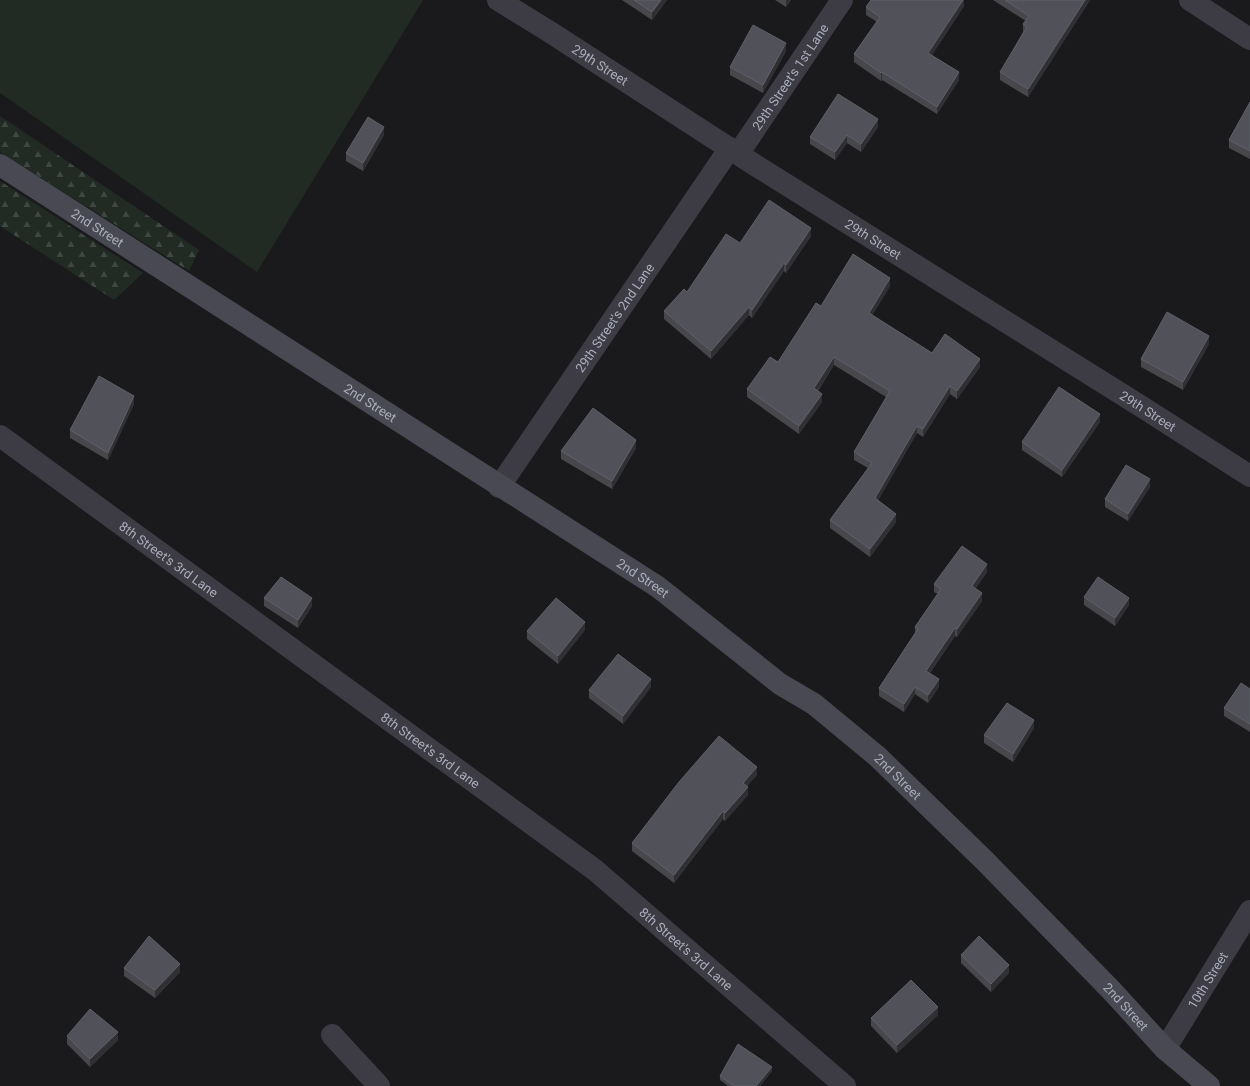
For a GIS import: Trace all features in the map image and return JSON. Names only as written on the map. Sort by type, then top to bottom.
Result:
[{"type":"main road","name":"2nd Street","points":[[0,165],[499,487],[658,587],[780,684],[814,704],[878,756],[984,860],[1112,991],[1165,1049],[1209,1086]]},
{"type":"street","name":"29th Street","points":[[498,0],[734,151],[1139,404],[1250,476]]},
{"type":"street","name":"29th Street's 1st Lane","points":[[734,151],[842,0]]},
{"type":"street","points":[[1190,0],[1250,39]]},
{"type":"street","name":"29th Street's 2nd Lane","points":[[499,487],[734,151]]},
{"type":"street","name":"8th Street's 3rd Lane","points":[[0,436],[595,870],[845,1086]]},
{"type":"street","name":"10th Street","points":[[1165,1049],[1249,914]]},
{"type":"street","points":[[332,1035],[379,1086]]},
{"type":"green space","points":[[0,0],[423,0],[257,272],[0,93]]},
{"type":"green space","points":[[0,116],[199,250],[189,271],[0,152]]},
{"type":"green space","points":[[0,181],[143,273],[114,300],[0,226]]},
{"type":"building","points":[[634,0],[661,0],[652,12]]},
{"type":"building","points":[[871,0],[963,0],[928,53],[959,72],[937,107],[882,72],[881,73],[854,54],[880,17],[866,7]]},
{"type":"building","points":[[1005,0],[1085,0],[1028,89],[1000,72],[1027,27],[1023,24],[1029,16]]},
{"type":"building","points":[[753,25],[786,43],[763,85],[730,67]]},
{"type":"building","points":[[838,94],[878,119],[861,144],[847,135],[835,152],[810,137]]},
{"type":"building","points":[[1250,102],[1250,151],[1229,140]]},
{"type":"building","points":[[368,117],[384,127],[363,163],[346,153]]},
{"type":"building","points":[[769,200],[811,228],[786,265],[784,263],[752,310],[749,307],[711,351],[664,311],[684,289],[687,292],[726,234],[740,243]]},
{"type":"building","points":[[853,254],[890,278],[869,313],[932,353],[945,334],[980,359],[957,391],[950,386],[923,429],[917,426],[875,498],[896,514],[870,549],[830,520],[872,463],[854,452],[890,391],[834,357],[814,388],[822,394],[799,426],[747,389],[770,357],[778,362],[816,303],[821,306]]},
{"type":"building","points":[[1167,312],[1209,336],[1183,382],[1141,359]]},
{"type":"building","points":[[99,376],[134,396],[108,453],[70,430]]},
{"type":"building","points":[[1059,387],[1100,414],[1062,470],[1022,442]]},
{"type":"building","points":[[593,408],[636,440],[612,481],[561,451]]},
{"type":"building","points":[[1126,465],[1150,479],[1128,514],[1105,499]]},
{"type":"building","points":[[962,546],[987,564],[972,586],[982,593],[957,629],[955,628],[926,671],[939,679],[928,695],[915,687],[904,704],[879,688],[918,629],[915,627],[941,589],[934,584]]},
{"type":"building","points":[[281,577],[312,598],[298,620],[264,598]]},
{"type":"building","points":[[1098,577],[1129,598],[1115,618],[1084,597]]},
{"type":"building","points":[[556,598],[585,622],[558,656],[527,631]]},
{"type":"building","points":[[618,654],[651,679],[623,716],[589,690]]},
{"type":"building","points":[[1241,683],[1250,689],[1250,724],[1224,708]]},
{"type":"building","points":[[1007,703],[1034,720],[1013,754],[984,735]]},
{"type":"building","points":[[719,736],[757,767],[743,783],[748,787],[725,813],[723,811],[674,875],[632,843],[679,782]]},
{"type":"building","points":[[149,936],[180,964],[155,990],[124,968]]},
{"type":"building","points":[[979,936],[1009,965],[991,984],[961,955]]},
{"type":"building","points":[[911,980],[938,1007],[897,1045],[871,1018]]},
{"type":"building","points":[[90,1009],[118,1032],[90,1059],[67,1036]]},
{"type":"building","points":[[738,1044],[772,1067],[756,1086],[734,1086],[720,1076]]}]
